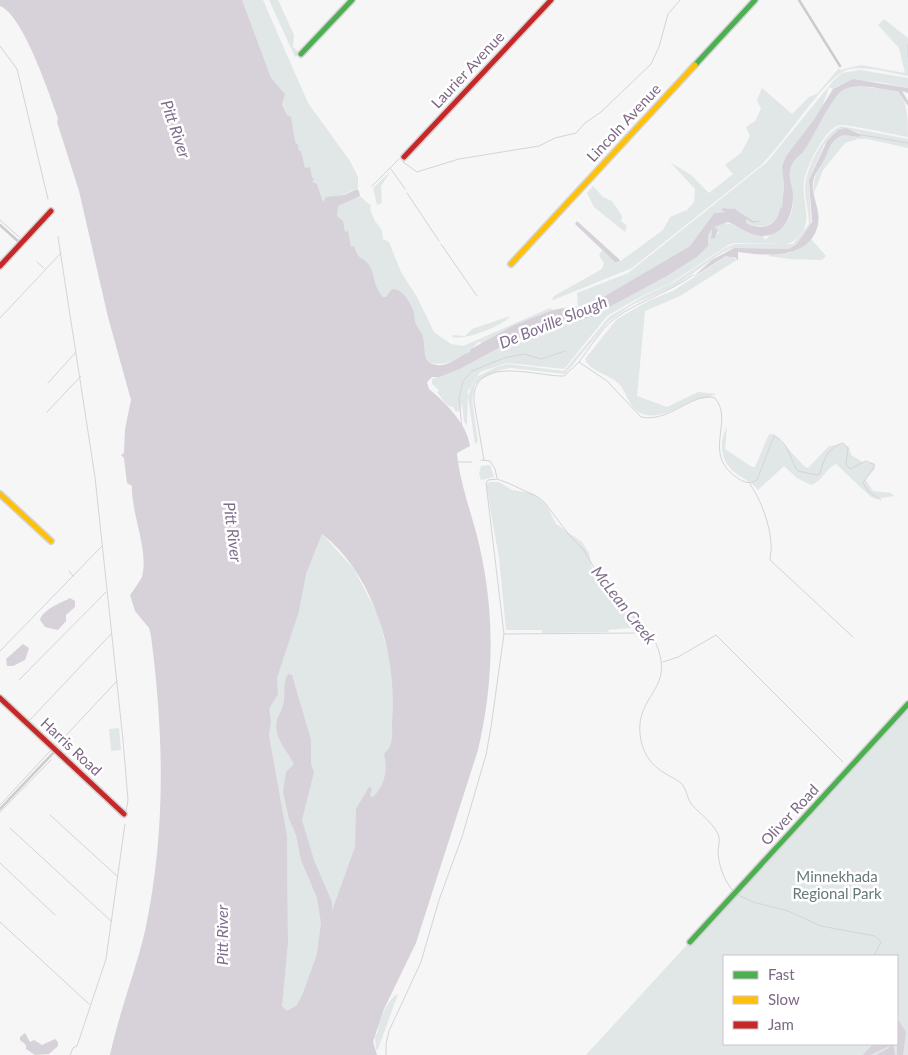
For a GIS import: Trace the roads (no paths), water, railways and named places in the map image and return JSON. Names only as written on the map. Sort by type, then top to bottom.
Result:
[{"type":"street","points":[[301,54],[352,0]]},
{"type":"street","name":"Laurier Avenue","points":[[404,157],[551,0]]},
{"type":"street","name":"Lincoln Avenue","points":[[511,264],[755,0]]},
{"type":"street","points":[[799,0],[840,66]]},
{"type":"street","points":[[0,266],[51,211]]},
{"type":"street","points":[[0,225],[20,243]]},
{"type":"street","points":[[0,494],[51,541]]},
{"type":"street","name":"Harris Road","points":[[0,698],[124,814]]},
{"type":"street","name":"Oliver Road","points":[[690,942],[908,704]]},
{"type":"street","points":[[0,809],[56,750]]},
{"type":"water","points":[[0,0],[242,0],[271,78],[285,94],[282,105],[287,115],[291,117],[295,142],[298,145],[299,151],[301,151],[305,168],[310,167],[314,179],[312,182],[317,184],[323,202],[326,197],[344,195],[357,189],[359,191],[360,196],[338,206],[337,216],[343,221],[345,232],[348,231],[351,247],[354,246],[358,256],[372,270],[376,285],[383,297],[386,297],[392,289],[400,291],[409,301],[414,313],[415,323],[424,342],[426,358],[432,364],[437,365],[453,361],[514,325],[553,310],[575,306],[580,309],[586,307],[690,246],[714,213],[725,212],[721,210],[723,208],[733,209],[736,206],[735,209],[753,221],[763,221],[753,223],[746,219],[746,223],[758,227],[768,226],[776,219],[782,207],[784,186],[782,166],[786,156],[815,118],[833,89],[853,79],[908,88],[908,93],[902,91],[908,101],[908,106],[898,91],[871,87],[851,87],[845,89],[834,99],[807,146],[792,164],[790,179],[793,193],[790,214],[782,228],[776,233],[761,236],[751,234],[728,222],[714,227],[718,230],[715,238],[711,239],[712,229],[708,235],[708,246],[697,257],[667,276],[591,317],[552,326],[513,340],[460,369],[439,377],[432,377],[427,382],[429,389],[449,407],[460,422],[465,430],[470,446],[457,453],[460,474],[479,546],[486,582],[490,630],[489,678],[487,702],[478,750],[416,943],[384,1009],[373,1042],[377,1055],[110,1055],[145,931],[152,894],[160,821],[160,747],[151,636],[149,628],[135,611],[130,595],[142,577],[144,566],[142,544],[132,497],[132,486],[127,483],[124,458],[121,455],[124,453],[125,429],[131,400],[108,317],[79,191],[57,122],[58,118],[42,74],[26,39],[9,12],[0,6]],"holes":[[[322,534],[340,551],[356,572],[369,595],[379,620],[391,672],[393,698],[392,737],[390,747],[384,754],[386,766],[383,782],[373,797],[370,796],[372,788],[369,787],[356,809],[355,847],[332,911],[332,902],[314,860],[302,820],[314,772],[311,764],[311,740],[292,675],[288,674],[286,677],[283,704],[276,726],[281,744],[294,764],[286,772],[283,792],[289,819],[296,835],[301,860],[317,898],[321,923],[317,954],[303,993],[297,1005],[287,1011],[282,1006],[288,944],[287,835],[269,735],[271,720],[269,709],[278,694],[277,678],[299,611],[306,574]]]},
{"type":"water","points":[[846,128],[862,135],[859,137],[843,135],[837,138],[815,174],[813,192],[819,219],[814,236],[806,244],[797,250],[785,253],[761,254],[738,252],[738,261],[736,258],[726,256],[693,277],[712,260],[734,248],[789,249],[797,244],[812,222],[809,180],[827,141],[838,130]]},
{"type":"water","points":[[577,221],[620,260],[619,262],[615,262],[575,224]]},
{"type":"water","points":[[70,598],[75,601],[75,607],[66,615],[66,621],[58,630],[45,627],[40,620],[42,616],[53,607]]},
{"type":"water","points":[[23,644],[29,648],[25,660],[13,666],[7,666],[6,659]]},
{"type":"water","points":[[898,1020],[906,1032],[903,1055],[897,1055]]},
{"type":"water","points":[[25,1033],[30,1042],[34,1040],[42,1045],[55,1039],[58,1042],[58,1046],[49,1054],[35,1055],[26,1049],[26,1045],[20,1040],[20,1037]]},
{"type":"water","points":[[872,1045],[893,1045],[895,1055],[876,1055],[889,1048],[889,1046],[870,1055],[863,1055]]},
{"type":"waterway","points":[[410,156],[403,162],[417,172],[459,159],[539,146],[555,138],[576,133],[651,64],[659,47],[668,14],[680,0]]},
{"type":"waterway","points":[[756,3],[759,0]]},
{"type":"waterway","points":[[535,22],[551,5]]},
{"type":"waterway","points":[[523,35],[534,23]]},
{"type":"waterway","points":[[509,50],[521,37]]},
{"type":"waterway","points":[[908,45],[908,57]]},
{"type":"waterway","points":[[0,46],[17,69],[48,199]]},
{"type":"waterway","points":[[496,63],[506,52]]},
{"type":"waterway","points":[[485,76],[495,64]]},
{"type":"waterway","points":[[466,96],[483,78]]},
{"type":"waterway","points":[[442,122],[463,99]]},
{"type":"waterway","points":[[412,154],[439,125]]},
{"type":"waterway","points":[[862,135],[908,143]]},
{"type":"waterway","points":[[372,186],[399,159]]},
{"type":"waterway","points":[[391,169],[405,189]]},
{"type":"waterway","points":[[407,193],[439,241]]},
{"type":"waterway","points":[[0,220],[19,237]]},
{"type":"waterway","points":[[19,249],[39,227]]},
{"type":"waterway","points":[[58,237],[95,477],[123,740],[128,800],[126,811]]},
{"type":"waterway","points":[[441,244],[477,296]]},
{"type":"waterway","points":[[0,269],[16,251]]},
{"type":"waterway","points":[[0,318],[61,253]]},
{"type":"waterway","points":[[37,262],[44,268]]},
{"type":"waterway","points":[[579,362],[599,334],[614,319],[693,275]]},
{"type":"waterway","name":"De Boville Slough","points":[[462,428],[459,398],[463,381],[472,371],[504,358],[524,354],[541,359],[565,351]]},
{"type":"waterway","points":[[48,383],[76,352]]},
{"type":"waterway","points":[[484,460],[474,402],[476,387],[483,377],[508,371],[564,376],[579,362],[607,381],[641,417],[652,418],[662,416],[698,399],[715,398],[720,407],[722,417],[720,438],[722,460],[728,470],[739,479],[750,482],[757,480],[774,436],[786,447],[798,471],[817,475],[820,474],[830,451],[843,443],[848,448],[846,464],[850,469],[866,461],[875,465],[863,483],[869,492],[881,500]]},
{"type":"waterway","points":[[47,412],[81,376]]},
{"type":"waterway","name":"McLean Creek","points":[[481,460],[490,461],[495,469],[497,478]]},
{"type":"waterway","name":"McLean Creek","points":[[458,462],[472,462]]},
{"type":"waterway","points":[[386,1055],[389,1031],[421,962],[439,900],[462,837],[486,755],[491,727],[504,634],[486,483],[488,480],[497,479],[508,483],[538,497],[545,503],[570,536],[583,549],[599,576],[655,641],[661,657],[661,670],[659,681],[640,720],[640,734],[643,747],[655,766],[682,784],[692,805],[715,828],[719,837],[718,852],[722,873],[733,891]]},
{"type":"waterway","points":[[750,484],[767,520],[771,546],[770,560],[853,637]]},
{"type":"waterway","points":[[0,651],[102,546]]},
{"type":"waterway","points":[[69,571],[73,576]]},
{"type":"waterway","points":[[19,680],[106,592]]},
{"type":"waterway","points":[[504,634],[638,633],[645,628]]},
{"type":"waterway","points":[[29,721],[111,634]]},
{"type":"waterway","points":[[663,662],[678,657],[716,635],[843,762]]},
{"type":"waterway","points":[[56,746],[117,681]]},
{"type":"waterway","points":[[4,698],[24,717]]},
{"type":"waterway","points":[[27,719],[44,736]]},
{"type":"waterway","points":[[48,739],[64,754]]},
{"type":"waterway","points":[[0,805],[51,750]]},
{"type":"waterway","points":[[67,757],[104,791]]},
{"type":"waterway","points":[[0,812],[51,760]]},
{"type":"waterway","points":[[50,815],[117,876]]},
{"type":"waterway","points":[[70,1055],[73,1048],[77,1046],[106,959],[125,824]]},
{"type":"waterway","points":[[10,828],[111,921]]},
{"type":"waterway","points":[[0,863],[55,915]]},
{"type":"waterway","name":"McLean Creek","points":[[736,894],[753,902],[788,911],[821,926],[875,936],[881,942],[874,955]]},
{"type":"waterway","points":[[0,922],[89,1004]]},
{"type":"water label","name":"Pitt River","points":[[176,129]]},
{"type":"water label","name":"Pitt River","points":[[233,532]]},
{"type":"water label","name":"Pitt River","points":[[222,935]]},
{"type":"park label","name":"Minnekhada Regional Park","points":[[837,886]]}]
